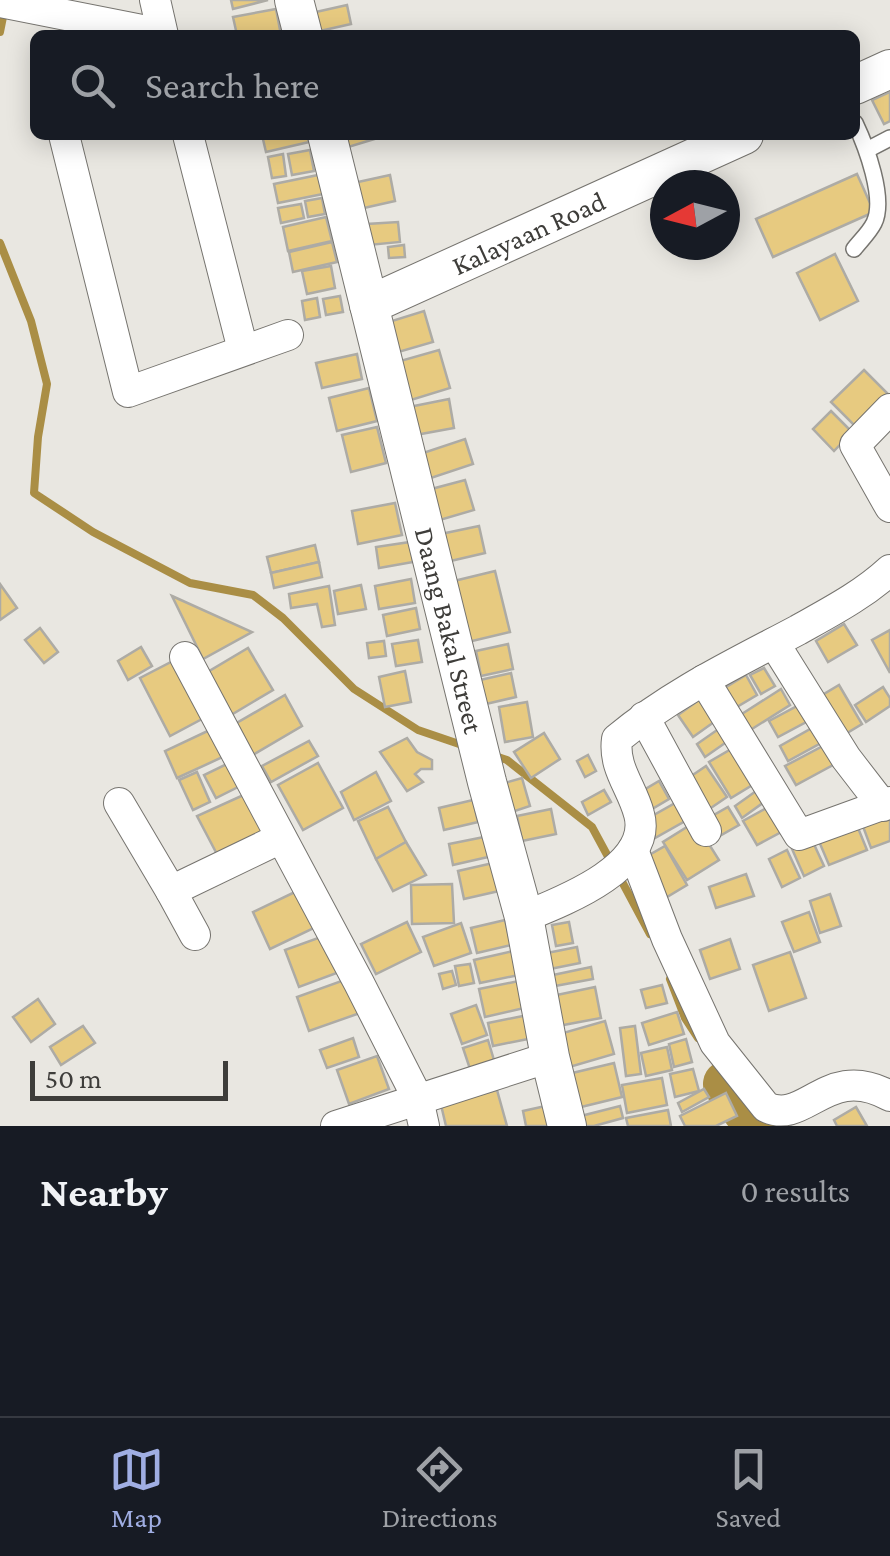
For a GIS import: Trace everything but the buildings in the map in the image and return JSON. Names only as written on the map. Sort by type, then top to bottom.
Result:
[{"type":"street","points":[[155,0],[161,30]]},
{"type":"street","points":[[294,0],[301,30]]},
{"type":"street","points":[[0,2],[136,30]]},
{"type":"street","points":[[860,83],[890,70]]},
{"type":"street","points":[[65,140],[128,392],[288,336]]},
{"type":"street","points":[[189,140],[244,350]]},
{"type":"street","name":"Daang Bakal Street","points":[[328,140],[524,917],[567,1126]]},
{"type":"street","name":"Kalayaan Road","points":[[369,305],[733,140]]},
{"type":"street","points":[[890,410],[855,445],[890,507]]},
{"type":"street","points":[[524,917],[591,888],[630,852],[640,834],[640,816],[615,757],[618,739],[644,716],[842,606],[890,570]]},
{"type":"street","points":[[704,680],[798,835],[887,804],[846,758],[774,643]]},
{"type":"street","points":[[185,657],[421,1112]]},
{"type":"street","points":[[644,716],[706,831]]},
{"type":"street","points":[[119,803],[195,935]]},
{"type":"street","points":[[170,891],[281,838]]},
{"type":"street","points":[[630,852],[715,1043],[766,1107],[776,1115],[788,1116],[848,1086],[864,1086],[890,1096]]},
{"type":"street","points":[[336,1126],[421,1112],[550,1057]]},
{"type":"lane","points":[[854,249],[876,221],[877,198],[860,134]]},
{"type":"lane","points":[[867,150],[890,138]]},
{"type":"waterway","points":[[0,32],[4,12]]},
{"type":"waterway","points":[[0,243],[31,321],[47,384],[34,493],[93,532],[190,583],[253,595],[283,618],[354,689],[418,730],[465,746]]},
{"type":"waterway","points":[[492,755],[507,760],[592,827],[612,864]]},
{"type":"waterway","points":[[619,876],[650,934]]},
{"type":"waterway","points":[[670,979],[685,1018],[698,1038]]},
{"type":"waterway","points":[[727,1084],[758,1126]]}]
